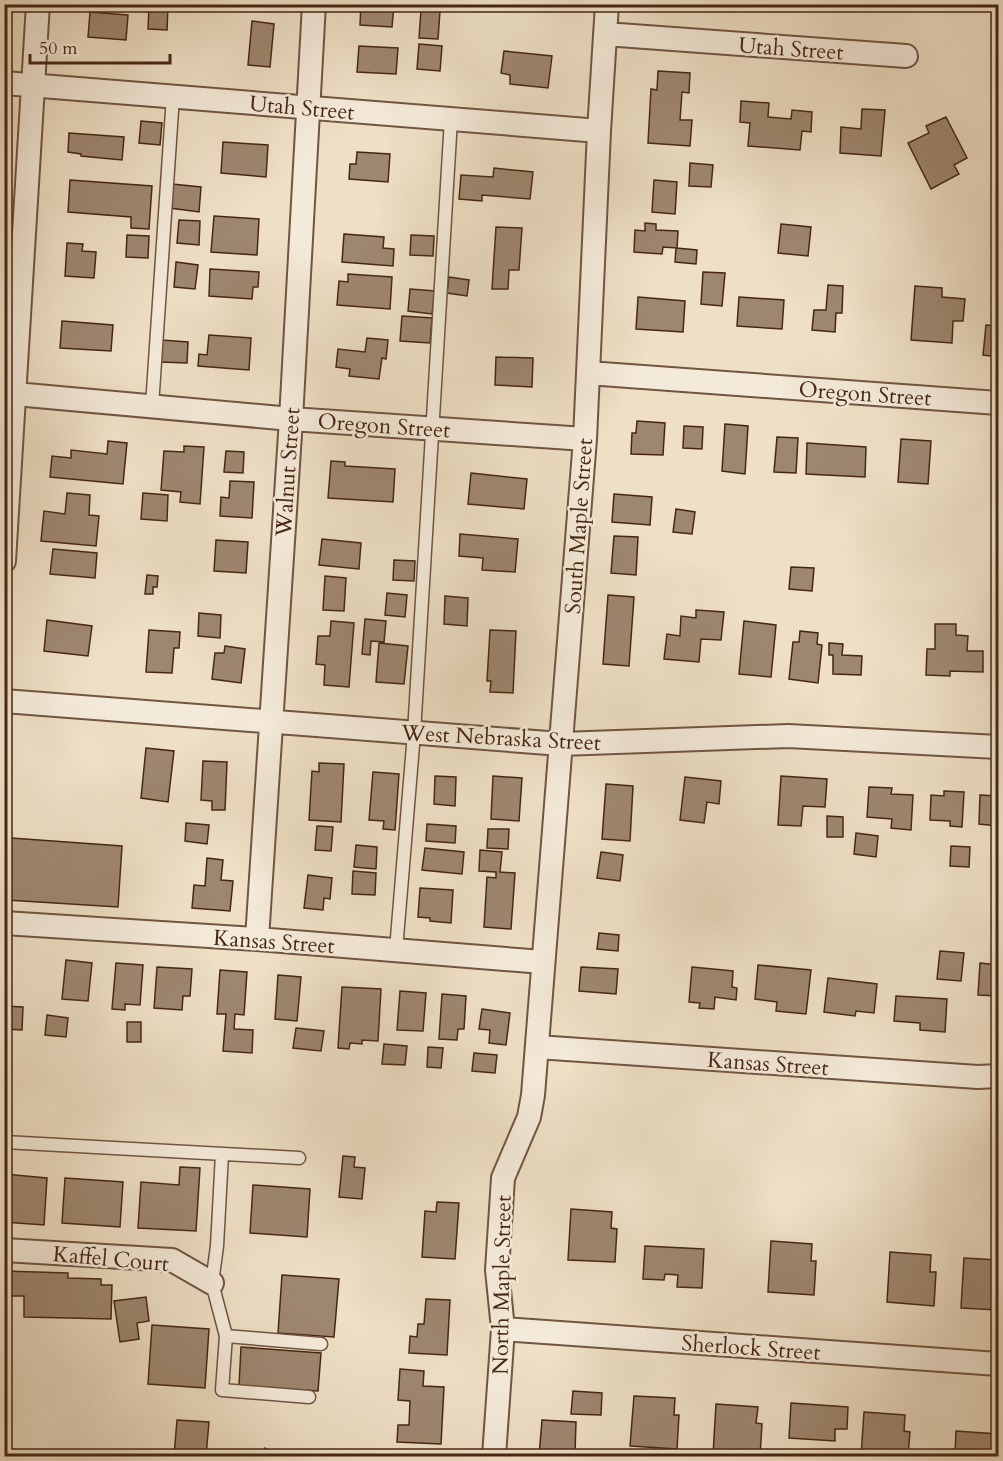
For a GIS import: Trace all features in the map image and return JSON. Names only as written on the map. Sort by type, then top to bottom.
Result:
[{"type":"street","points":[[4,561],[9,393],[38,4]]},
{"type":"street","name":"Walnut Street","points":[[256,939],[291,419],[314,4]]},
{"type":"street","name":"South Maple Street","points":[[537,1047],[585,439],[607,4]]},
{"type":"street","name":"Utah Street","points":[[605,34],[906,56]]},
{"type":"street","name":"Utah Street","points":[[4,82],[599,130]]},
{"type":"street","name":"Oregon Street","points":[[588,372],[999,403]]},
{"type":"street","name":"Oregon Street","points":[[9,393],[291,419],[585,439]]},
{"type":"street","name":"West Nebraska Street","points":[[4,701],[561,744],[788,736],[999,747]]},
{"type":"street","name":"Kansas Street","points":[[4,923],[256,939],[543,962]]},
{"type":"street","name":"Kansas Street","points":[[537,1047],[978,1077],[999,1076]]},
{"type":"street","name":"North Maple Street","points":[[494,1456],[503,1329],[497,1270],[503,1178],[529,1117],[537,1047]]},
{"type":"street","name":"Kaffel Court","points":[[4,1250],[172,1260],[212,1283]]},
{"type":"street","name":"Sherlock Street","points":[[503,1329],[999,1364]]},
{"type":"lane","points":[[152,406],[173,96]]},
{"type":"lane","points":[[396,950],[414,733],[451,119]]},
{"type":"lane","points":[[4,1142],[299,1158]]},
{"type":"lane","points":[[222,1154],[218,1246],[212,1283],[226,1336],[222,1390],[309,1397]]},
{"type":"lane","points":[[226,1336],[321,1344]]},
{"type":"building","points":[[361,4],[394,4],[392,27],[360,25]]},
{"type":"building","points":[[149,5],[168,6],[167,30],[148,29]]},
{"type":"building","points":[[421,10],[440,11],[438,39],[419,38]]},
{"type":"building","points":[[90,12],[128,15],[126,40],[88,37]]},
{"type":"building","points":[[252,21],[274,24],[270,67],[248,65]]},
{"type":"building","points":[[419,44],[442,46],[440,71],[417,69]]},
{"type":"building","points":[[359,46],[398,48],[396,74],[357,72]]},
{"type":"building","points":[[504,51],[552,56],[548,88],[510,84],[510,75],[501,73]]},
{"type":"building","points":[[658,71],[690,73],[689,93],[682,92],[680,120],[692,120],[690,146],[648,143],[651,89],[657,90]]},
{"type":"building","points":[[741,101],[769,103],[768,117],[791,119],[792,110],[812,112],[811,132],[802,131],[800,150],[748,146],[750,123],[740,122]]},
{"type":"building","points":[[862,109],[885,110],[881,156],[840,153],[841,127],[861,129]]},
{"type":"building","points":[[946,117],[967,158],[954,165],[959,174],[931,189],[908,143],[929,133],[926,126]]},
{"type":"building","points":[[141,121],[162,123],[160,145],[139,143]]},
{"type":"building","points":[[69,133],[124,137],[122,160],[81,156],[81,154],[68,152]]},
{"type":"building","points":[[223,142],[268,145],[266,177],[221,173]]},
{"type":"building","points":[[357,152],[390,154],[388,182],[349,179],[350,164],[356,164]]},
{"type":"building","points":[[690,163],[713,165],[711,187],[689,186]]},
{"type":"building","points":[[494,168],[533,172],[530,199],[482,195],[482,201],[459,199],[461,175],[493,177]]},
{"type":"building","points":[[70,180],[152,186],[149,229],[131,228],[131,217],[68,212]]},
{"type":"building","points":[[654,180],[677,182],[675,214],[652,212]]},
{"type":"building","points":[[172,184],[201,187],[199,212],[170,208]]},
{"type":"building","points":[[214,216],[259,219],[257,255],[211,252]]},
{"type":"building","points":[[179,220],[200,221],[199,245],[177,243]]},
{"type":"building","points":[[645,223],[656,224],[656,230],[678,231],[677,248],[663,247],[662,254],[634,252],[635,230],[645,231]]},
{"type":"building","points":[[781,224],[811,227],[808,256],[778,253]]},
{"type":"building","points":[[496,227],[522,228],[519,270],[509,270],[508,289],[492,289]]},
{"type":"building","points":[[344,234],[384,237],[383,248],[394,249],[393,266],[342,262]]},
{"type":"building","points":[[127,235],[149,236],[148,258],[126,257]]},
{"type":"building","points":[[411,235],[434,236],[433,256],[410,255]]},
{"type":"building","points":[[67,243],[83,244],[82,251],[96,252],[94,278],[65,276]]},
{"type":"building","points":[[676,248],[697,250],[696,264],[675,262]]},
{"type":"building","points":[[176,262],[198,265],[195,289],[174,287]]},
{"type":"building","points":[[210,269],[259,272],[258,287],[253,287],[252,299],[209,296]]},
{"type":"building","points":[[703,272],[725,273],[722,306],[701,304]]},
{"type":"building","points":[[348,274],[392,277],[390,309],[337,305],[339,281],[348,282]]},
{"type":"building","points":[[449,277],[469,280],[467,296],[447,293]]},
{"type":"building","points":[[828,285],[843,286],[842,313],[836,313],[835,332],[812,330],[814,310],[826,310]]},
{"type":"building","points":[[915,286],[942,288],[942,297],[965,299],[963,321],[953,321],[952,343],[911,340]]},
{"type":"building","points":[[410,289],[435,291],[432,314],[408,311]]},
{"type":"building","points":[[638,297],[685,301],[683,332],[636,329]]},
{"type":"building","points":[[739,297],[784,300],[782,329],[737,326]]},
{"type":"building","points":[[402,316],[432,318],[430,343],[400,341]]},
{"type":"building","points":[[62,321],[113,325],[111,351],[60,348]]},
{"type":"building","points":[[986,325],[998,326],[998,357],[983,355]]},
{"type":"building","points":[[209,335],[251,338],[249,370],[198,366],[199,354],[207,355]]},
{"type":"building","points":[[367,338],[388,340],[386,359],[382,358],[379,379],[349,376],[350,369],[336,367],[338,349],[365,352]]},
{"type":"building","points":[[161,340],[188,342],[187,363],[160,362]]},
{"type":"building","points":[[496,357],[533,358],[532,387],[495,385]]},
{"type":"building","points":[[637,421],[665,423],[663,455],[631,454],[632,433],[636,433]]},
{"type":"building","points":[[725,424],[748,426],[745,474],[722,471]]},
{"type":"building","points":[[684,426],[703,427],[702,449],[683,448]]},
{"type":"building","points":[[777,437],[798,438],[796,473],[774,472]]},
{"type":"building","points":[[901,439],[931,441],[928,484],[898,482]]},
{"type":"building","points":[[108,441],[127,443],[123,484],[50,477],[52,456],[71,458],[71,450],[107,454]]},
{"type":"building","points":[[807,443],[866,447],[865,477],[806,474]]},
{"type":"building","points":[[184,446],[204,447],[200,504],[180,502],[181,492],[161,490],[164,451],[184,452]]},
{"type":"building","points":[[226,451],[244,452],[243,473],[224,472]]},
{"type":"building","points":[[331,461],[345,462],[345,466],[395,469],[393,502],[328,498]]},
{"type":"building","points":[[471,473],[527,479],[524,509],[468,504]]},
{"type":"building","points":[[230,481],[254,482],[252,518],[220,516],[221,497],[229,498]]},
{"type":"building","points":[[67,493],[90,495],[89,515],[99,516],[96,546],[41,541],[44,511],[65,514]]},
{"type":"building","points":[[143,493],[168,495],[167,521],[141,519]]},
{"type":"building","points":[[614,494],[652,497],[650,525],[612,522]]},
{"type":"building","points":[[676,509],[695,512],[692,534],[673,532]]},
{"type":"building","points":[[460,534],[518,539],[515,572],[482,570],[483,558],[459,556]]},
{"type":"building","points":[[614,536],[638,537],[636,575],[611,573]]},
{"type":"building","points":[[322,539],[361,543],[359,569],[319,565]]},
{"type":"building","points":[[216,540],[248,542],[246,573],[214,571]]},
{"type":"building","points":[[53,549],[97,553],[95,578],[50,574]]},
{"type":"building","points":[[394,560],[415,561],[414,581],[393,580]]},
{"type":"building","points":[[791,567],[814,568],[812,591],[789,589]]},
{"type":"building","points":[[147,575],[158,576],[157,587],[153,587],[153,594],[145,594]]},
{"type":"building","points":[[325,576],[346,578],[344,611],[323,610]]},
{"type":"building","points":[[387,593],[407,595],[405,617],[385,615]]},
{"type":"building","points":[[608,595],[634,597],[629,666],[603,664]]},
{"type":"building","points":[[445,596],[468,598],[467,626],[444,624]]},
{"type":"building","points":[[696,610],[724,612],[721,640],[701,639],[699,662],[664,659],[667,634],[680,636],[681,616],[696,618]]},
{"type":"building","points":[[199,613],[221,615],[220,638],[198,636]]},
{"type":"building","points":[[365,619],[386,621],[384,642],[371,641],[370,655],[362,654]]},
{"type":"building","points":[[47,620],[92,626],[88,656],[44,651]]},
{"type":"building","points":[[331,621],[354,623],[349,687],[324,685],[325,665],[316,664],[318,636],[330,636]]},
{"type":"building","points":[[744,621],[776,625],[771,677],[739,674]]},
{"type":"building","points":[[935,624],[956,624],[956,635],[968,636],[967,651],[983,651],[983,672],[950,671],[950,676],[926,675],[927,649],[935,649]]},
{"type":"building","points":[[149,630],[180,632],[179,648],[174,648],[172,673],[146,672]]},
{"type":"building","points":[[490,630],[516,631],[513,693],[490,692],[491,681],[487,681]]},
{"type":"building","points":[[800,631],[818,633],[817,644],[822,645],[818,683],[789,679],[793,642],[799,642]]},
{"type":"building","points":[[379,643],[408,646],[404,684],[376,682]]},
{"type":"building","points":[[829,643],[843,644],[842,655],[862,656],[861,675],[833,674],[833,655],[829,655]]},
{"type":"building","points":[[225,646],[245,649],[241,683],[212,679],[215,653],[224,653]]},
{"type":"building","points":[[998,662],[998,692],[994,691]]},
{"type":"building","points":[[146,748],[174,751],[168,802],[141,798]]},
{"type":"building","points":[[203,761],[227,762],[225,810],[212,810],[212,801],[201,800]]},
{"type":"building","points":[[319,763],[344,764],[341,822],[309,820],[312,771],[319,772]]},
{"type":"building","points":[[373,772],[399,774],[395,830],[383,829],[384,821],[369,820]]},
{"type":"building","points":[[435,776],[456,777],[455,806],[434,804]]},
{"type":"building","points":[[493,776],[522,778],[519,821],[491,819]]},
{"type":"building","points":[[781,776],[827,779],[825,807],[803,806],[801,826],[778,825]]},
{"type":"building","points":[[685,777],[721,781],[719,804],[707,802],[704,823],[680,820]]},
{"type":"building","points":[[606,784],[633,786],[630,841],[602,839]]},
{"type":"building","points":[[869,787],[892,788],[891,794],[913,795],[911,830],[891,828],[892,819],[867,817]]},
{"type":"building","points":[[944,791],[964,792],[962,827],[950,826],[950,821],[930,820],[931,795],[944,796]]},
{"type":"building","points":[[980,795],[998,796],[998,826],[979,824]]},
{"type":"building","points":[[827,816],[843,817],[843,837],[827,837]]},
{"type":"building","points":[[186,823],[209,825],[207,844],[185,841]]},
{"type":"building","points":[[427,824],[456,826],[455,843],[426,841]]},
{"type":"building","points":[[317,826],[333,827],[331,851],[315,850]]},
{"type":"building","points":[[488,829],[509,829],[508,849],[487,848]]},
{"type":"building","points":[[856,833],[878,836],[876,857],[854,854]]},
{"type":"building","points":[[11,838],[122,846],[118,907],[7,900]]},
{"type":"building","points":[[356,845],[377,847],[376,869],[354,867]]},
{"type":"building","points":[[951,846],[970,847],[969,867],[950,866]]},
{"type":"building","points":[[425,848],[464,852],[462,874],[422,870]]},
{"type":"building","points":[[480,850],[502,852],[500,872],[515,873],[511,929],[484,927],[487,877],[496,878],[496,872],[479,871]]},
{"type":"building","points":[[601,852],[623,855],[620,881],[597,878]]},
{"type":"building","points":[[207,858],[223,860],[221,880],[233,881],[230,911],[192,908],[194,885],[205,886]]},
{"type":"building","points":[[353,871],[376,873],[375,895],[352,894]]},
{"type":"building","points":[[308,875],[332,878],[330,899],[324,898],[323,910],[304,908]]},
{"type":"building","points":[[420,888],[453,890],[451,923],[418,917]]},
{"type":"building","points":[[599,933],[619,935],[618,951],[597,949]]},
{"type":"building","points":[[940,951],[964,953],[961,981],[937,979]]},
{"type":"building","points":[[66,960],[92,963],[88,1001],[62,999]]},
{"type":"building","points":[[116,963],[143,965],[140,1005],[125,1004],[125,1010],[112,1009]]},
{"type":"building","points":[[980,963],[998,965],[998,996],[978,995]]},
{"type":"building","points":[[758,965],[811,970],[806,1014],[776,1011],[777,1002],[755,999]]},
{"type":"building","points":[[157,967],[192,969],[190,996],[183,996],[182,1010],[154,1008]]},
{"type":"building","points":[[581,967],[618,969],[616,994],[579,991]]},
{"type":"building","points":[[692,967],[733,971],[732,987],[737,988],[736,1000],[715,997],[714,1009],[699,1008],[700,1003],[689,1002]]},
{"type":"building","points":[[220,970],[247,972],[244,1015],[235,1014],[234,1029],[253,1030],[252,1053],[223,1051],[226,1014],[217,1014]]},
{"type":"building","points":[[278,975],[301,977],[297,1021],[275,1019]]},
{"type":"building","points":[[828,978],[877,984],[874,1013],[856,1011],[855,1016],[824,1012]]},
{"type":"building","points":[[342,987],[381,989],[378,1041],[362,1040],[362,1044],[350,1043],[349,1049],[338,1048]]},
{"type":"building","points":[[400,991],[426,993],[423,1031],[397,1030]]},
{"type":"building","points":[[442,994],[466,996],[464,1029],[458,1029],[457,1040],[439,1039]]},
{"type":"building","points":[[896,996],[947,999],[945,1032],[920,1030],[920,1023],[894,1021]]},
{"type":"building","points":[[4,1006],[23,1007],[22,1030],[4,1029]]},
{"type":"building","points":[[482,1009],[510,1013],[506,1045],[489,1043],[490,1030],[479,1029]]},
{"type":"building","points":[[47,1015],[68,1018],[66,1037],[45,1035]]},
{"type":"building","points":[[127,1022],[141,1022],[141,1042],[127,1042]]},
{"type":"building","points":[[296,1028],[324,1031],[321,1051],[293,1048]]},
{"type":"building","points":[[384,1044],[407,1046],[405,1065],[382,1064]]},
{"type":"building","points":[[428,1047],[443,1048],[441,1068],[427,1067]]},
{"type":"building","points":[[474,1053],[497,1055],[495,1073],[472,1071]]},
{"type":"building","points":[[343,1156],[355,1157],[354,1167],[365,1168],[362,1199],[339,1197]]},
{"type":"building","points":[[180,1167],[200,1168],[196,1231],[138,1228],[141,1182],[179,1185]]},
{"type":"building","points":[[4,1174],[47,1178],[44,1225],[4,1222]]},
{"type":"building","points":[[65,1178],[123,1182],[120,1227],[62,1223]]},
{"type":"building","points":[[253,1185],[310,1189],[307,1237],[250,1233]]},
{"type":"building","points":[[437,1202],[459,1203],[455,1259],[422,1257],[425,1211],[436,1212]]},
{"type":"building","points":[[571,1209],[612,1212],[611,1228],[617,1229],[615,1262],[568,1260]]},
{"type":"building","points":[[771,1241],[812,1244],[811,1261],[816,1261],[814,1295],[768,1292]]},
{"type":"building","points":[[645,1246],[704,1249],[702,1288],[677,1287],[678,1275],[665,1274],[664,1280],[643,1279]]},
{"type":"building","points":[[890,1252],[931,1255],[930,1272],[936,1272],[934,1306],[887,1302]]},
{"type":"building","points":[[964,1258],[998,1260],[998,1310],[961,1308]]},
{"type":"building","points":[[4,1271],[68,1273],[68,1278],[101,1279],[101,1285],[112,1285],[111,1319],[24,1317],[24,1296],[8,1296],[8,1284],[4,1284]]},
{"type":"building","points":[[282,1275],[339,1279],[334,1337],[278,1333]]},
{"type":"building","points":[[146,1297],[149,1321],[137,1323],[139,1339],[120,1342],[114,1301]]},
{"type":"building","points":[[426,1299],[450,1300],[447,1355],[409,1353],[410,1336],[417,1337],[418,1324],[424,1324]]},
{"type":"building","points":[[152,1325],[209,1329],[205,1388],[148,1384]]},
{"type":"building","points":[[241,1347],[321,1353],[318,1391],[239,1386]]},
{"type":"building","points":[[400,1369],[424,1371],[423,1386],[444,1387],[441,1444],[397,1442],[398,1425],[409,1425],[410,1401],[398,1400]]},
{"type":"building","points":[[573,1391],[602,1393],[601,1415],[571,1414]]},
{"type":"building","points":[[634,1396],[675,1398],[674,1415],[679,1415],[677,1449],[630,1446]]},
{"type":"building","points":[[791,1403],[848,1407],[847,1429],[835,1429],[835,1441],[789,1438]]},
{"type":"building","points":[[716,1404],[758,1407],[756,1423],[762,1424],[760,1456],[713,1455]]},
{"type":"building","points":[[864,1412],[905,1415],[904,1431],[910,1432],[908,1456],[861,1456]]},
{"type":"building","points":[[177,1420],[209,1422],[206,1456],[174,1456]]},
{"type":"building","points":[[542,1420],[576,1422],[575,1453],[564,1452],[564,1456],[539,1456]]},
{"type":"building","points":[[956,1431],[998,1434],[996,1451],[998,1451],[998,1456],[955,1456]]},
{"type":"building","points":[[265,1448],[277,1456],[258,1456]]}]
